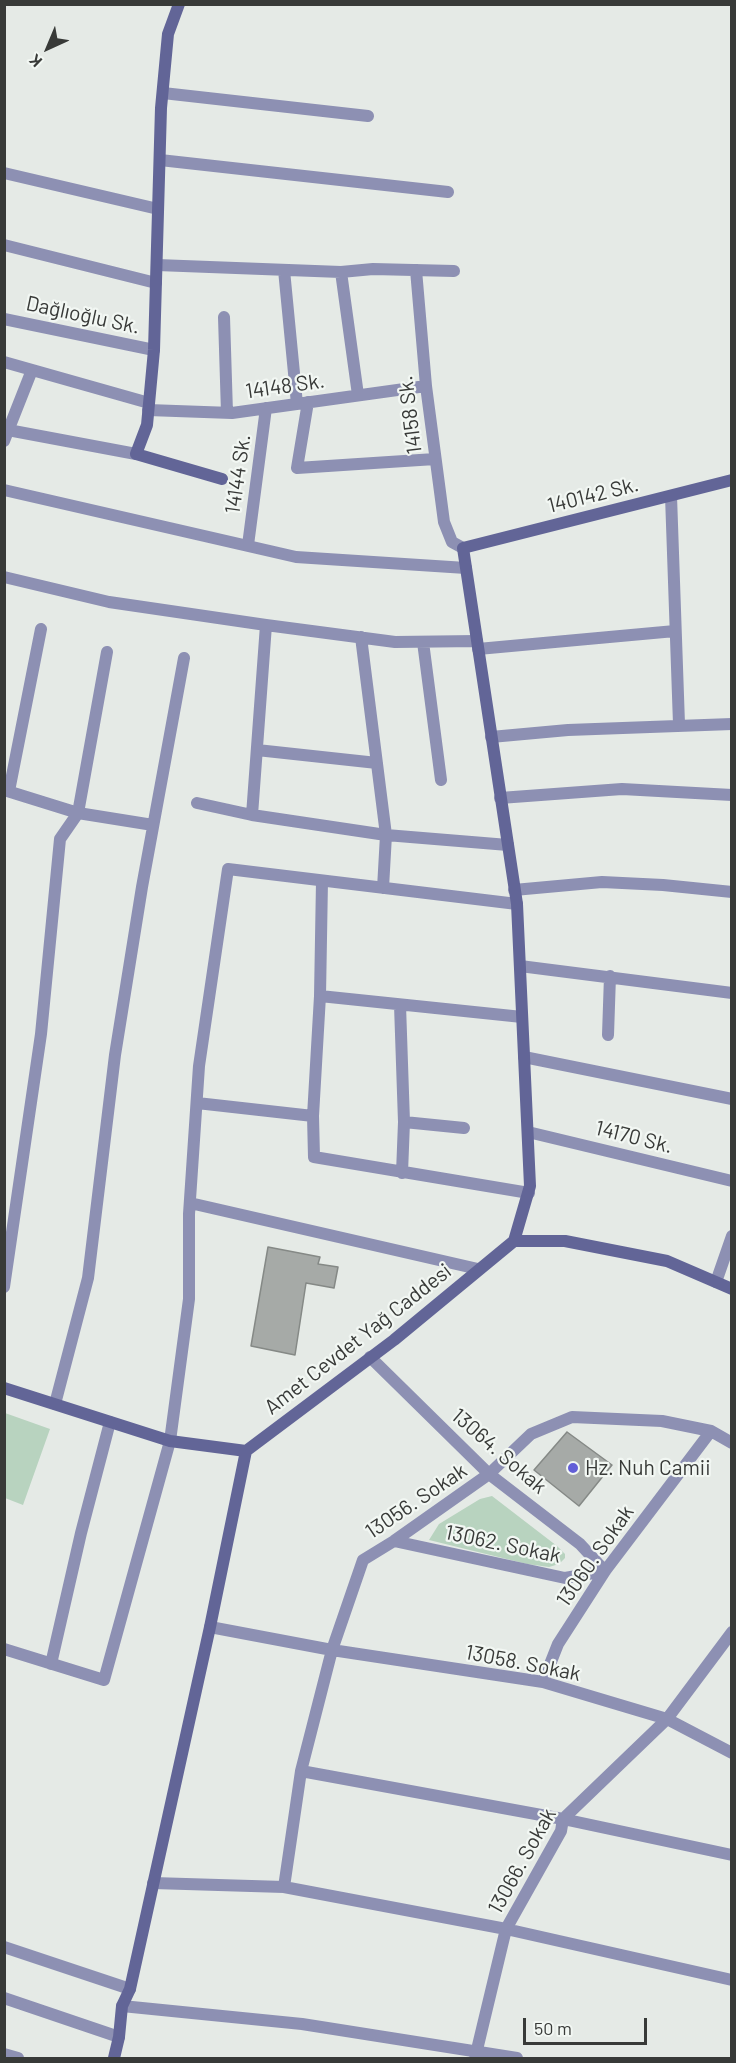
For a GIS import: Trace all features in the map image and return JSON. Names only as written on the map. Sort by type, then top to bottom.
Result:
[{"type":"main road","points":[[179,4],[168,34],[163,93],[154,350],[147,425],[136,454],[222,479]]},
{"type":"main road","name":"140142 Sk.","points":[[463,548],[732,480]]},
{"type":"main road","points":[[463,548],[516,904],[529,1193],[514,1241],[566,1241],[667,1262],[732,1289]]},
{"type":"main road","name":"Amet Cevdet Yağ Caddesi","points":[[246,1451],[370,1358],[514,1241]]},
{"type":"main road","points":[[4,1388],[170,1441],[246,1451],[153,1883],[129,1989],[122,2006],[114,2058]]},
{"type":"street","points":[[163,93],[368,116]]},
{"type":"street","points":[[160,160],[448,192]]},
{"type":"street","points":[[4,173],[158,209]]},
{"type":"street","points":[[4,245],[156,283]]},
{"type":"street","points":[[157,266],[341,272],[373,269],[454,271]]},
{"type":"street","points":[[284,270],[302,403],[297,468],[435,459]]},
{"type":"street","name":"14158 Sk.","points":[[416,270],[426,386],[444,522],[452,542],[463,548]]},
{"type":"street","points":[[341,272],[358,395]]},
{"type":"street","points":[[224,316],[227,413]]},
{"type":"street","name":"Dağlıoğlu Sk.","points":[[4,319],[154,350]]},
{"type":"street","name":"14148 Sk.","points":[[4,363],[148,406],[227,413],[426,386]]},
{"type":"street","points":[[32,370],[6,435],[136,454]]},
{"type":"street","name":"14144 Sk.","points":[[248,545],[266,408]]},
{"type":"street","points":[[4,490],[296,557],[466,568]]},
{"type":"street","points":[[671,496],[678,724]]},
{"type":"street","points":[[4,577],[109,602],[395,642],[478,645],[675,631]]},
{"type":"street","points":[[252,815],[266,625]]},
{"type":"street","points":[[41,629],[7,791],[78,813],[153,825]]},
{"type":"street","points":[[361,637],[386,835],[383,888]]},
{"type":"street","points":[[423,642],[441,780]]},
{"type":"street","points":[[4,1287],[41,1034],[60,839],[78,813],[107,652]]},
{"type":"street","points":[[55,1404],[88,1278],[115,1055],[141,887],[184,658]]},
{"type":"street","points":[[491,737],[678,724],[732,724]]},
{"type":"street","points":[[257,750],[377,764]]},
{"type":"street","points":[[500,798],[622,789],[732,795]]},
{"type":"street","points":[[197,803],[252,815],[386,835],[507,845]]},
{"type":"street","points":[[4,1649],[104,1680],[170,1441],[189,1299],[190,1203],[199,1066],[228,869],[516,904]]},
{"type":"street","points":[[322,881],[320,996],[313,1116],[314,1156],[402,1173],[529,1193]]},
{"type":"street","points":[[514,890],[602,882],[732,892]]},
{"type":"street","points":[[520,966],[732,993]]},
{"type":"street","points":[[608,1035],[610,976]]},
{"type":"street","points":[[320,996],[522,1017]]},
{"type":"street","points":[[400,1005],[404,1122],[402,1173]]},
{"type":"street","points":[[524,1057],[732,1099]]},
{"type":"street","points":[[197,1103],[313,1116]]},
{"type":"street","points":[[404,1122],[464,1128]]},
{"type":"street","name":"14170 Sk.","points":[[528,1132],[732,1181]]},
{"type":"street","points":[[190,1203],[478,1269]]},
{"type":"street","points":[[716,1282],[732,1236]]},
{"type":"street","name":"13064. Sokak","points":[[370,1358],[489,1474],[580,1544],[605,1571]]},
{"type":"street","name":"13056. Sokak","points":[[284,1887],[301,1771],[332,1650],[363,1560],[489,1474],[531,1434],[572,1416],[662,1421],[711,1431],[732,1443]]},
{"type":"street","points":[[51,1664],[81,1533],[110,1422]]},
{"type":"street","name":"13060. Sokak","points":[[543,1682],[558,1644],[605,1571],[711,1431]]},
{"type":"street","name":"13062. Sokak","points":[[394,1541],[565,1578],[605,1571]]},
{"type":"street","name":"13058. Sokak","points":[[210,1626],[332,1650],[543,1682],[667,1719],[732,1754]]},
{"type":"street","name":"13066. Sokak","points":[[476,2055],[506,1929],[561,1831],[563,1819],[667,1719],[732,1632]]},
{"type":"street","points":[[301,1771],[563,1819],[732,1855]]},
{"type":"street","points":[[153,1883],[284,1887],[506,1929],[732,1980]]},
{"type":"street","points":[[4,1947],[129,1989]]},
{"type":"street","points":[[4,1998],[119,2037]]},
{"type":"street","points":[[122,2006],[302,2024],[476,2055],[517,2058]]},
{"type":"street","points":[[4,2054],[18,2058]]},
{"type":"green space","points":[[5,1413],[50,1429],[23,1505],[5,1498]]},
{"type":"green space","points":[[492,1496],[557,1546],[565,1554],[565,1558],[559,1564],[549,1567],[527,1564],[429,1540],[439,1524],[480,1499]]},
{"type":"building","points":[[268,1247],[320,1257],[318,1264],[338,1267],[334,1288],[306,1283],[295,1355],[251,1346]]},
{"type":"building","name":"Hz. Nuh Camii","points":[[567,1432],[612,1465],[579,1506],[534,1470]]},
{"type":"place","name":"Hz. Nuh Camii","points":[[573,1468]]}]
